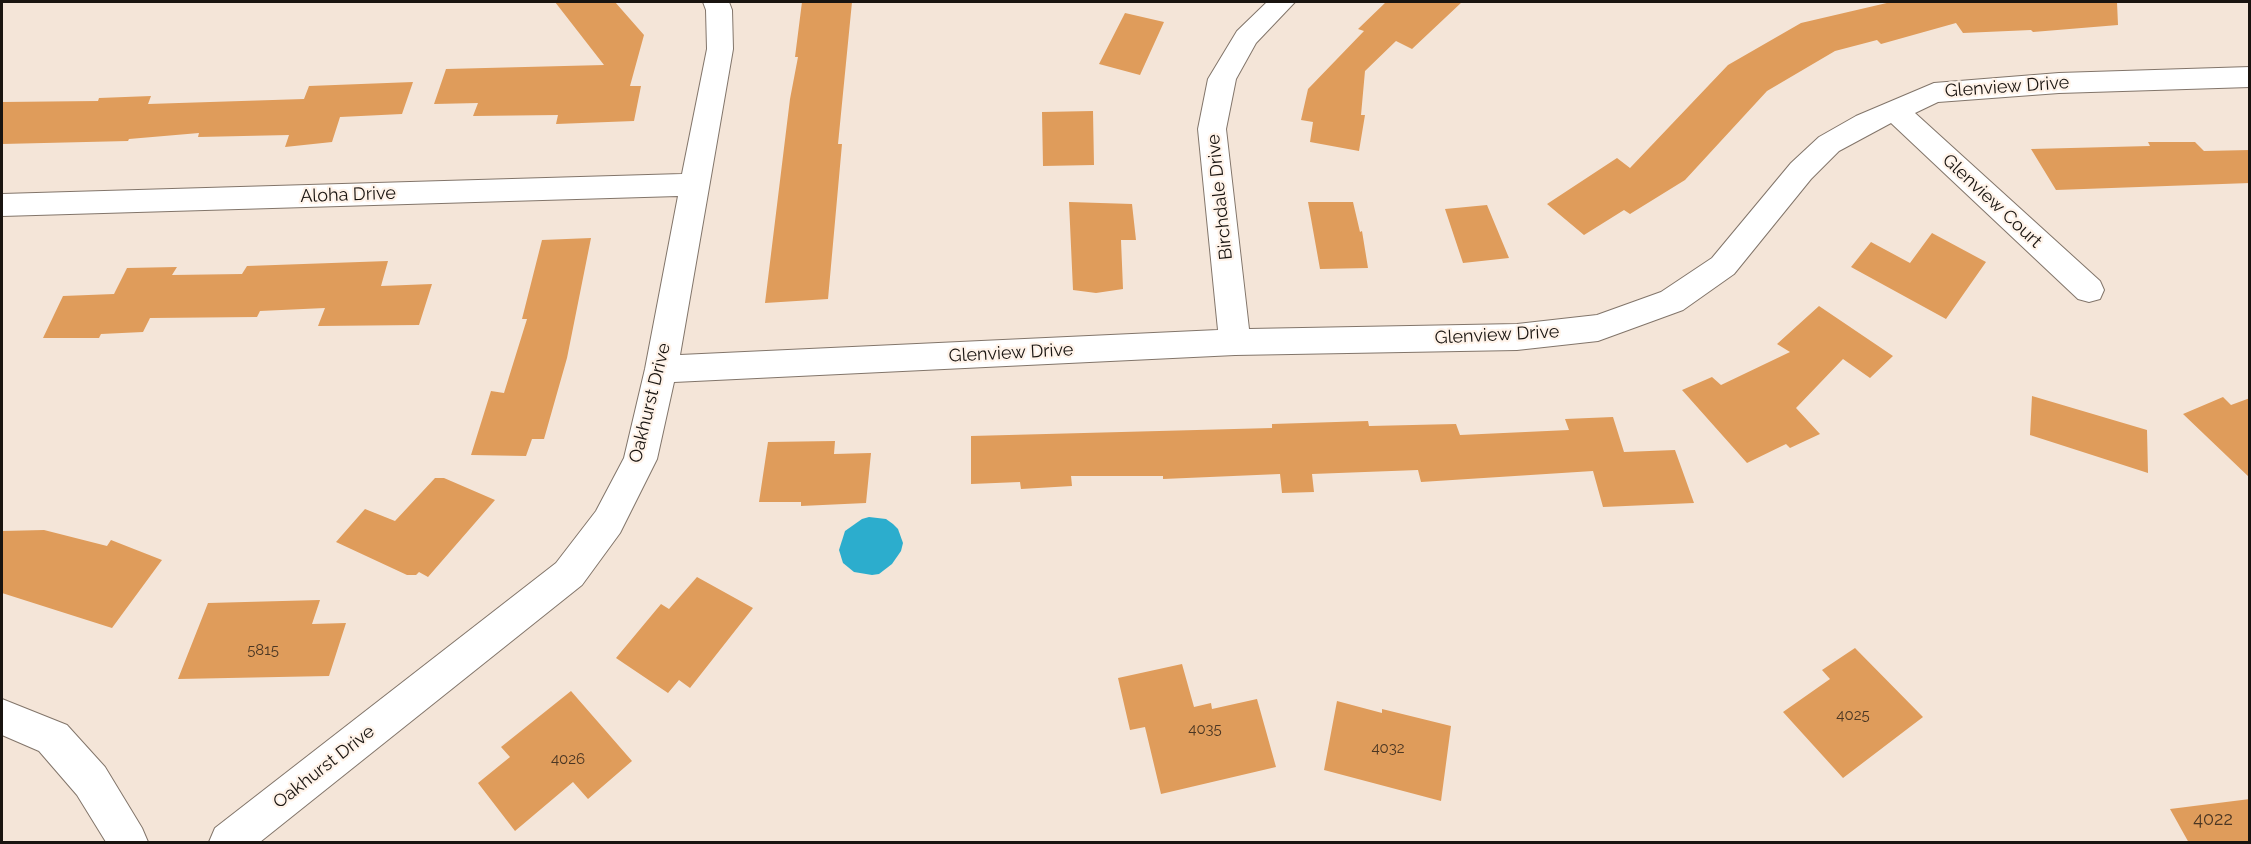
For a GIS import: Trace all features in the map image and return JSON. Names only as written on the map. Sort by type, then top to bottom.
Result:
[{"type":"street","name":"Oakhurst Drive","points":[[229,843],[569,574],[608,522],[640,459],[661,369],[720,48],[719,10],[716,2]]},
{"type":"street","name":"Birchdale Drive","points":[[1235,342],[1212,129],[1222,79],[1246,38],[1282,2]]},
{"type":"street","name":"Glenview Drive","points":[[661,369],[1235,342],[1516,337],[1598,328],[1672,301],[1723,266],[1801,171],[1829,144],[1866,123],[1934,93],[1983,87],[2250,77]]},
{"type":"street","name":"Glenview Court","points":[[1895,111],[2089,291]]},
{"type":"street","name":"Aloha Drive","points":[[2,205],[694,185]]},
{"type":"street","points":[[2,717],[53,738],[92,781],[128,843]]},
{"type":"water","points":[[869,517],[886,519],[893,524],[898,529],[903,543],[901,551],[892,564],[879,574],[872,575],[854,572],[843,563],[839,550],[845,531]]},
{"type":"building","points":[[555,2],[615,2],[644,35],[630,86],[641,86],[634,121],[556,124],[558,115],[473,116],[478,103],[434,104],[446,69],[604,65]]},
{"type":"building","points":[[802,2],[852,2],[838,144],[842,144],[828,299],[765,303],[790,99],[798,57],[795,57]]},
{"type":"building","points":[[1386,2],[1462,2],[1412,49],[1396,41],[1365,71],[1361,115],[1365,115],[1359,151],[1310,142],[1313,122],[1301,120],[1308,89],[1364,31],[1358,29]]},
{"type":"building","points":[[1891,2],[2117,2],[2118,25],[2033,32],[2031,30],[1963,33],[1956,23],[1881,44],[1877,40],[1835,51],[1767,91],[1685,180],[1630,214],[1624,210],[1584,235],[1547,204],[1617,158],[1630,168],[1728,65],[1801,23]]},
{"type":"building","points":[[1125,13],[1164,22],[1140,75],[1099,64]]},
{"type":"building","points":[[413,82],[402,114],[340,117],[332,142],[285,147],[289,135],[198,137],[199,133],[129,139],[128,141],[2,144],[2,102],[98,101],[99,98],[151,96],[148,104],[304,99],[309,86]]},
{"type":"building","points":[[1093,111],[1094,165],[1043,166],[1042,112]]},
{"type":"building","points":[[2148,142],[2195,142],[2204,151],[2250,150],[2250,183],[2056,190],[2031,149],[2150,146]]},
{"type":"building","points":[[1069,202],[1132,204],[1136,240],[1121,240],[1123,289],[1096,293],[1073,290]]},
{"type":"building","points":[[1308,202],[1353,202],[1360,232],[1362,231],[1368,268],[1320,269]]},
{"type":"building","points":[[1487,205],[1509,258],[1463,263],[1445,209]]},
{"type":"building","points":[[1932,233],[1986,262],[1946,319],[1851,267],[1871,242],[1910,263]]},
{"type":"building","points":[[591,238],[567,358],[544,439],[532,439],[526,456],[471,455],[491,391],[504,393],[527,319],[522,319],[542,240]]},
{"type":"building","points":[[388,261],[381,286],[432,284],[419,325],[318,326],[325,308],[260,311],[257,317],[150,318],[143,332],[101,334],[99,338],[43,338],[63,296],[114,294],[127,268],[177,267],[172,275],[242,274],[247,266]]},
{"type":"building","points":[[1819,306],[1893,356],[1870,378],[1843,359],[1796,408],[1820,434],[1790,448],[1786,444],[1747,463],[1682,390],[1712,377],[1721,385],[1790,352],[1777,344]]},
{"type":"building","points":[[2032,396],[2147,430],[2148,473],[2030,435]]},
{"type":"building","points":[[2223,397],[2231,405],[2250,398],[2250,478],[2183,414]]},
{"type":"building","points":[[1613,417],[1624,452],[1675,450],[1694,503],[1603,507],[1593,471],[1421,482],[1418,470],[1312,474],[1314,492],[1282,493],[1280,474],[1163,479],[1163,476],[1071,476],[1072,486],[1021,489],[1020,482],[971,484],[971,436],[1272,428],[1272,424],[1368,421],[1369,426],[1456,424],[1460,435],[1569,430],[1565,419]]},
{"type":"building","points":[[835,441],[834,454],[871,453],[866,503],[801,506],[801,502],[759,502],[768,442]]},
{"type":"building","points":[[435,478],[444,478],[495,500],[428,577],[419,572],[416,575],[407,575],[336,542],[365,509],[395,521]]},
{"type":"building","points":[[44,530],[107,546],[111,540],[162,560],[112,628],[2,593],[2,531]]},
{"type":"building","points":[[697,577],[753,608],[690,688],[679,680],[668,693],[616,658],[661,604],[669,609]]},
{"type":"building","points":[[320,600],[312,624],[346,623],[329,676],[178,679],[208,603]]},
{"type":"building","points":[[1855,648],[1923,717],[1843,778],[1783,712],[1830,679],[1822,670]]},
{"type":"building","points":[[1182,664],[1194,707],[1211,703],[1212,709],[1257,699],[1276,767],[1161,794],[1145,727],[1130,730],[1118,678]]},
{"type":"building","points":[[571,691],[632,761],[588,799],[573,782],[515,831],[478,783],[510,757],[501,747]]},
{"type":"building","points":[[1337,701],[1382,713],[1382,709],[1451,726],[1441,801],[1324,770]]},
{"type":"building","points":[[2250,799],[2250,843],[2189,843],[2170,809]]}]
